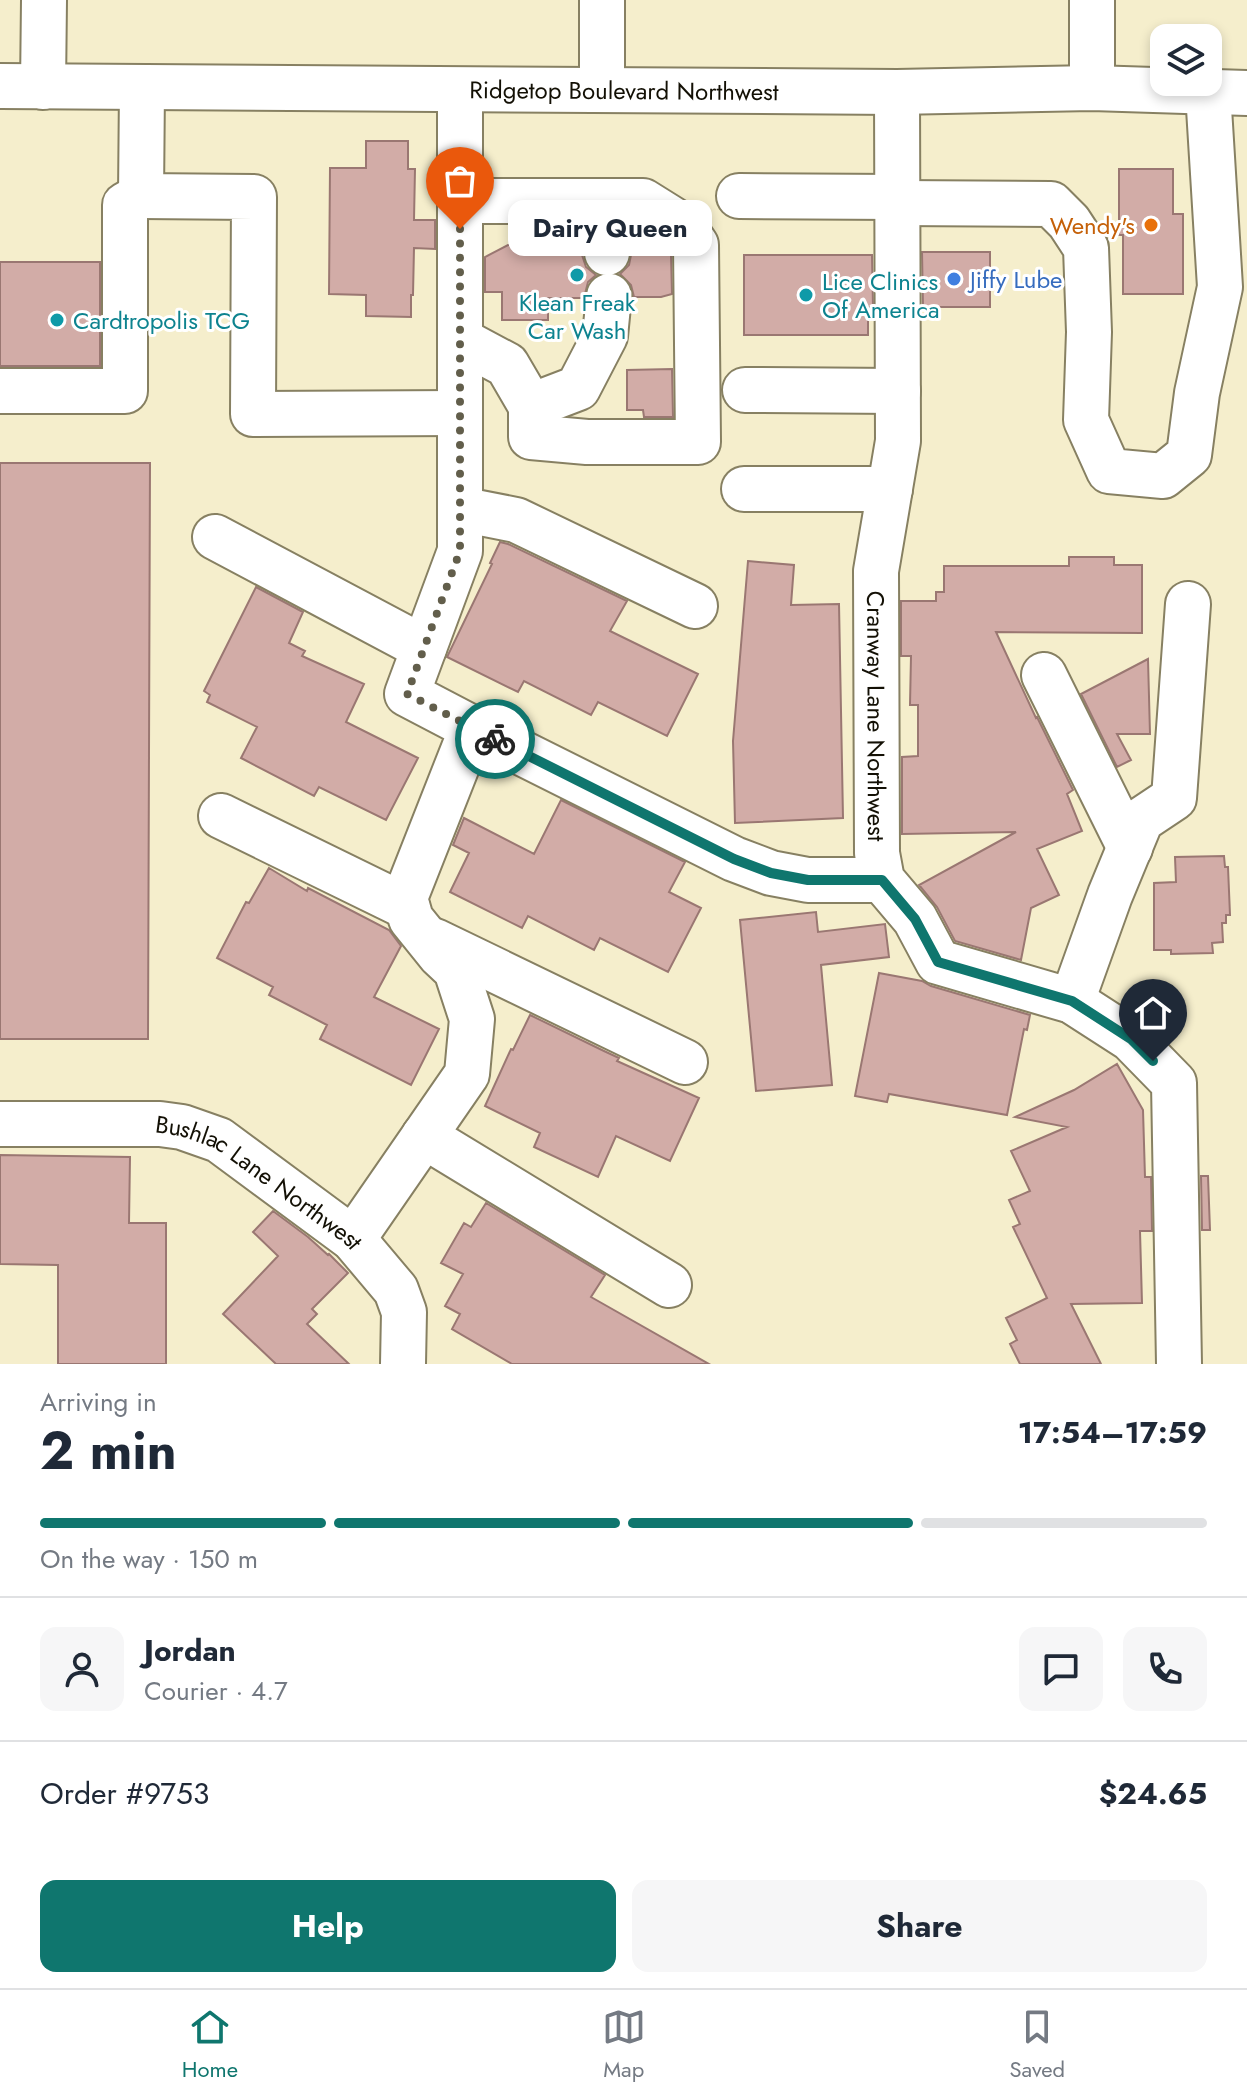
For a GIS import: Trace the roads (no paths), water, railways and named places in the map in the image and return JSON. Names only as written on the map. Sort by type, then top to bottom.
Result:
[{"type":"street","points":[[43,87],[44,0]]},
{"type":"street","points":[[602,0],[602,90]]},
{"type":"street","points":[[1092,0],[1092,88]]},
{"type":"street","name":"Ridgetop Boulevard Northwest","points":[[0,86],[897,92],[1092,88],[1228,93]]},
{"type":"street","points":[[141,196],[142,87]]},
{"type":"street","points":[[460,90],[460,551],[407,694],[734,859],[771,873],[808,880],[882,880],[915,919],[938,962],[1072,1001],[1131,1039],[1174,1083],[1179,1364]]},
{"type":"street","name":"Cranway Lane Northwest","points":[[882,880],[877,853],[876,571],[898,441],[897,92]]},
{"type":"street","points":[[739,196],[1051,204],[1069,222],[1086,248],[1089,332],[1086,420],[1109,471],[1163,476],[1189,455],[1197,393],[1220,287],[1228,93]]},
{"type":"street","points":[[0,391],[125,391],[125,205],[141,196],[254,197],[253,414],[460,413]]},
{"type":"street","points":[[460,201],[624,201],[683,226],[696,245],[698,442],[587,442],[531,437],[531,406],[507,365],[460,340]]},
{"type":"street","points":[[531,406],[578,388],[605,336],[608,275],[624,201]]},
{"type":"street","points":[[745,390],[898,391]]},
{"type":"street","points":[[744,489],[890,489]]},
{"type":"street","points":[[460,509],[516,520],[695,606]]},
{"type":"street","points":[[215,537],[424,648]]},
{"type":"street","points":[[1072,1001],[1141,820],[1174,798],[1188,604]]},
{"type":"street","points":[[1044,675],[1130,848]]},
{"type":"street","points":[[416,921],[405,898],[472,728]]},
{"type":"street","points":[[221,816],[685,1062]]},
{"type":"street","name":"Bushlac Lane Northwest","points":[[0,1124],[160,1124],[182,1127],[219,1140],[353,1239],[467,1074],[472,1019],[456,970],[440,955],[416,921]]},
{"type":"street","points":[[424,1136],[669,1285]]},
{"type":"street","points":[[353,1239],[396,1290],[404,1312],[403,1364]]},
{"type":"place","name":"Wendy's","points":[[1151,225]]},
{"type":"place","name":"Dairy Queen","points":[[460,229]]},
{"type":"place","name":"Klean Freak Car Wash","points":[[577,275]]},
{"type":"place","name":"Jiffy Lube","points":[[954,279]]},
{"type":"place","name":"Lice Clinics Of America","points":[[806,295]]},
{"type":"place","name":"Cardtropolis TCG","points":[[57,320]]}]
